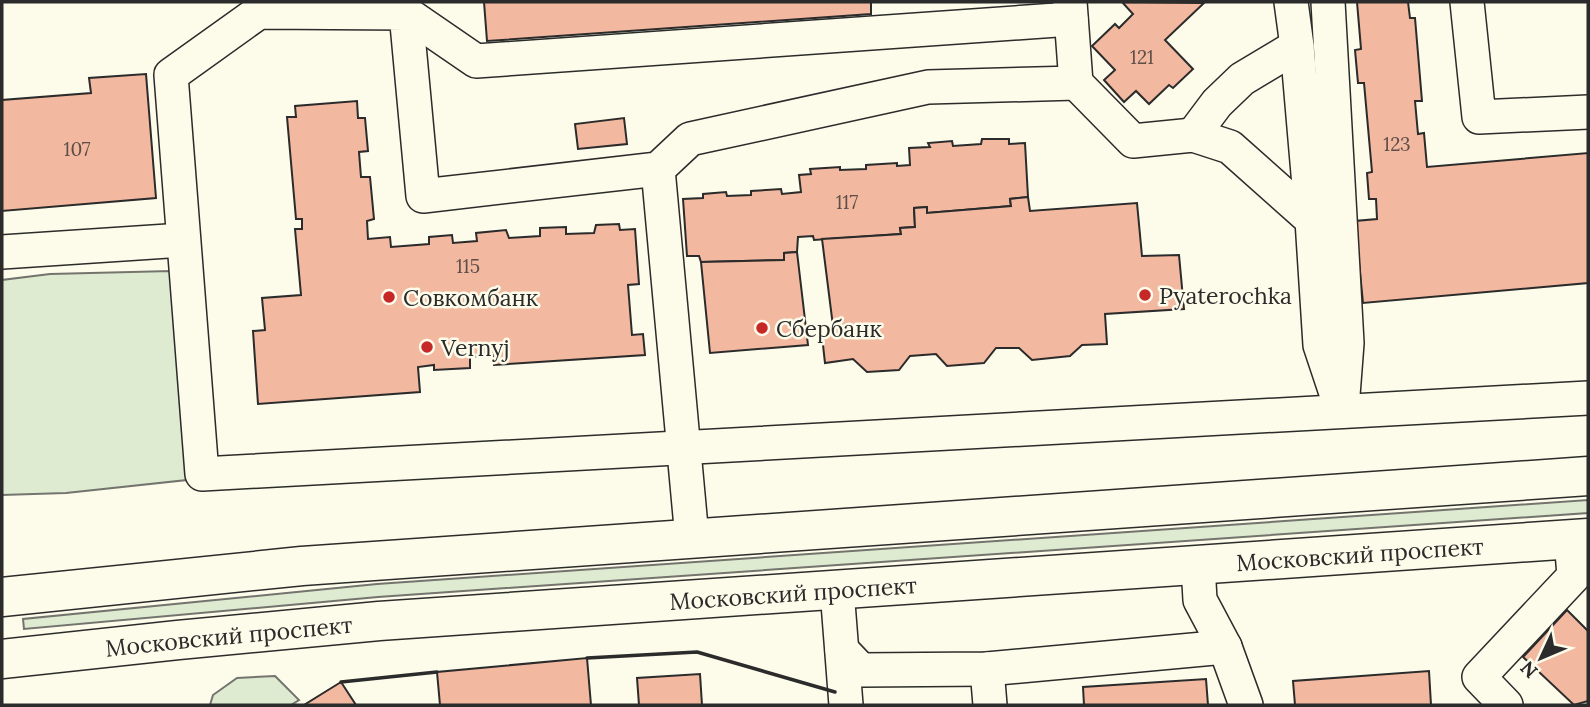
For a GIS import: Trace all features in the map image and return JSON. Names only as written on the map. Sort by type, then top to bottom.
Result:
[{"type":"main road","points":[[2,597],[302,566],[1588,476]]},
{"type":"main road","name":"Московский проспект","points":[[2,659],[379,621],[837,590],[1199,582],[1580,559]]},
{"type":"lane","points":[[1291,2],[1312,220],[1320,345],[1342,411]]},
{"type":"lane","points":[[1328,2],[1347,343],[1342,411]]},
{"type":"lane","points":[[1467,2],[1479,117],[1588,112]]},
{"type":"lane","points":[[1312,220],[1230,147],[1193,135],[1133,141],[1076,83],[1071,10],[476,61],[407,13],[258,7],[171,75],[202,474],[1588,398]]},
{"type":"lane","points":[[407,13],[423,196],[658,169],[690,139],[928,87],[1076,83]]},
{"type":"lane","points":[[1193,135],[1217,103],[1242,79],[1297,47]]},
{"type":"lane","points":[[658,169],[692,538]]},
{"type":"lane","points":[[2,252],[183,240]]},
{"type":"lane","points":[[1506,705],[1479,677],[1580,559]]},
{"type":"lane","points":[[1199,582],[1246,705]]},
{"type":"lane","points":[[1166,651],[1199,582]]},
{"type":"lane","points":[[837,590],[846,705]]},
{"type":"lane","points":[[842,650],[861,670],[988,669],[1225,647]]},
{"type":"lane","points":[[988,669],[990,705]]},
{"type":"green space","points":[[171,271],[196,479],[66,493],[2,495],[2,280],[50,274]]},
{"type":"green space","points":[[1588,500],[1588,513],[378,597],[24,629],[23,619],[377,584]]},
{"type":"green space","points":[[275,676],[299,700],[291,705],[210,705],[213,695],[237,678]]},
{"type":"building","points":[[484,2],[871,2],[871,14],[487,41]]},
{"type":"building","points":[[1122,2],[1204,3],[1165,40],[1193,69],[1173,88],[1169,85],[1149,104],[1136,91],[1124,102],[1104,80],[1115,70],[1092,46],[1115,24],[1119,28],[1133,14]]},
{"type":"building","points":[[1357,2],[1408,2],[1410,18],[1415,18],[1422,101],[1415,101],[1418,134],[1424,133],[1427,167],[1588,153],[1588,283],[1363,303],[1355,221],[1377,219],[1376,199],[1369,199],[1367,173],[1372,172],[1364,83],[1358,83],[1355,50],[1361,49]]},
{"type":"building","points":[[146,74],[156,198],[2,211],[2,100],[91,93],[89,78]]},
{"type":"building","points":[[357,101],[358,118],[365,118],[368,151],[359,152],[361,177],[370,177],[374,219],[367,221],[368,239],[390,237],[391,247],[429,244],[429,237],[452,235],[453,243],[477,241],[476,233],[506,230],[509,238],[540,236],[540,228],[566,227],[566,234],[594,233],[596,225],[619,224],[620,230],[635,229],[639,284],[628,285],[632,335],[643,334],[645,355],[494,365],[493,355],[470,357],[470,368],[434,370],[434,365],[418,367],[420,392],[258,404],[253,331],[265,330],[262,298],[301,295],[295,229],[302,229],[302,219],[296,219],[287,117],[296,117],[295,106]]},
{"type":"building","points":[[624,118],[627,144],[578,149],[575,124]]},
{"type":"building","points":[[982,139],[1009,139],[1009,144],[1025,143],[1028,197],[1010,199],[1011,206],[927,213],[927,207],[914,208],[915,227],[900,228],[901,234],[814,240],[813,236],[798,237],[797,252],[784,253],[784,260],[701,262],[699,256],[687,256],[683,199],[703,198],[703,194],[726,192],[727,196],[781,189],[782,194],[801,192],[799,175],[811,174],[810,169],[866,169],[866,165],[897,163],[897,166],[910,165],[909,148],[930,147],[928,143],[952,141],[953,146],[981,144]]},
{"type":"building","points":[[1028,197],[1030,211],[1137,203],[1142,256],[1179,255],[1184,309],[1105,314],[1107,344],[1082,345],[1070,356],[1032,360],[1019,348],[996,348],[984,363],[947,366],[936,354],[910,356],[899,370],[867,372],[853,359],[825,363],[822,336],[834,334],[822,239],[901,234],[900,228],[915,227],[914,208],[927,207],[927,213],[1011,206],[1010,199]]},
{"type":"building","points":[[797,252],[808,345],[710,353],[701,262],[784,260],[784,253]]},
{"type":"building","points":[[1567,610],[1588,631],[1588,701],[1574,705],[1523,657]]},
{"type":"building","points":[[587,658],[591,705],[440,705],[437,672]]},
{"type":"building","points":[[1429,671],[1431,705],[1295,705],[1293,681]]},
{"type":"building","points":[[700,674],[702,705],[639,705],[637,678]]},
{"type":"building","points":[[1206,679],[1208,705],[1084,705],[1083,687]]},
{"type":"building","points":[[341,682],[356,705],[304,705]]},
{"type":"wall","points":[[587,658],[697,652],[835,692]]},
{"type":"wall","points":[[341,682],[437,672]]},
{"type":"place","name":"Pyaterochka","points":[[1145,295]]},
{"type":"place","name":"Совкомбанк","points":[[389,297]]},
{"type":"place","name":"Сбербанк","points":[[762,328]]},
{"type":"place","name":"Vernyj","points":[[427,347]]}]
